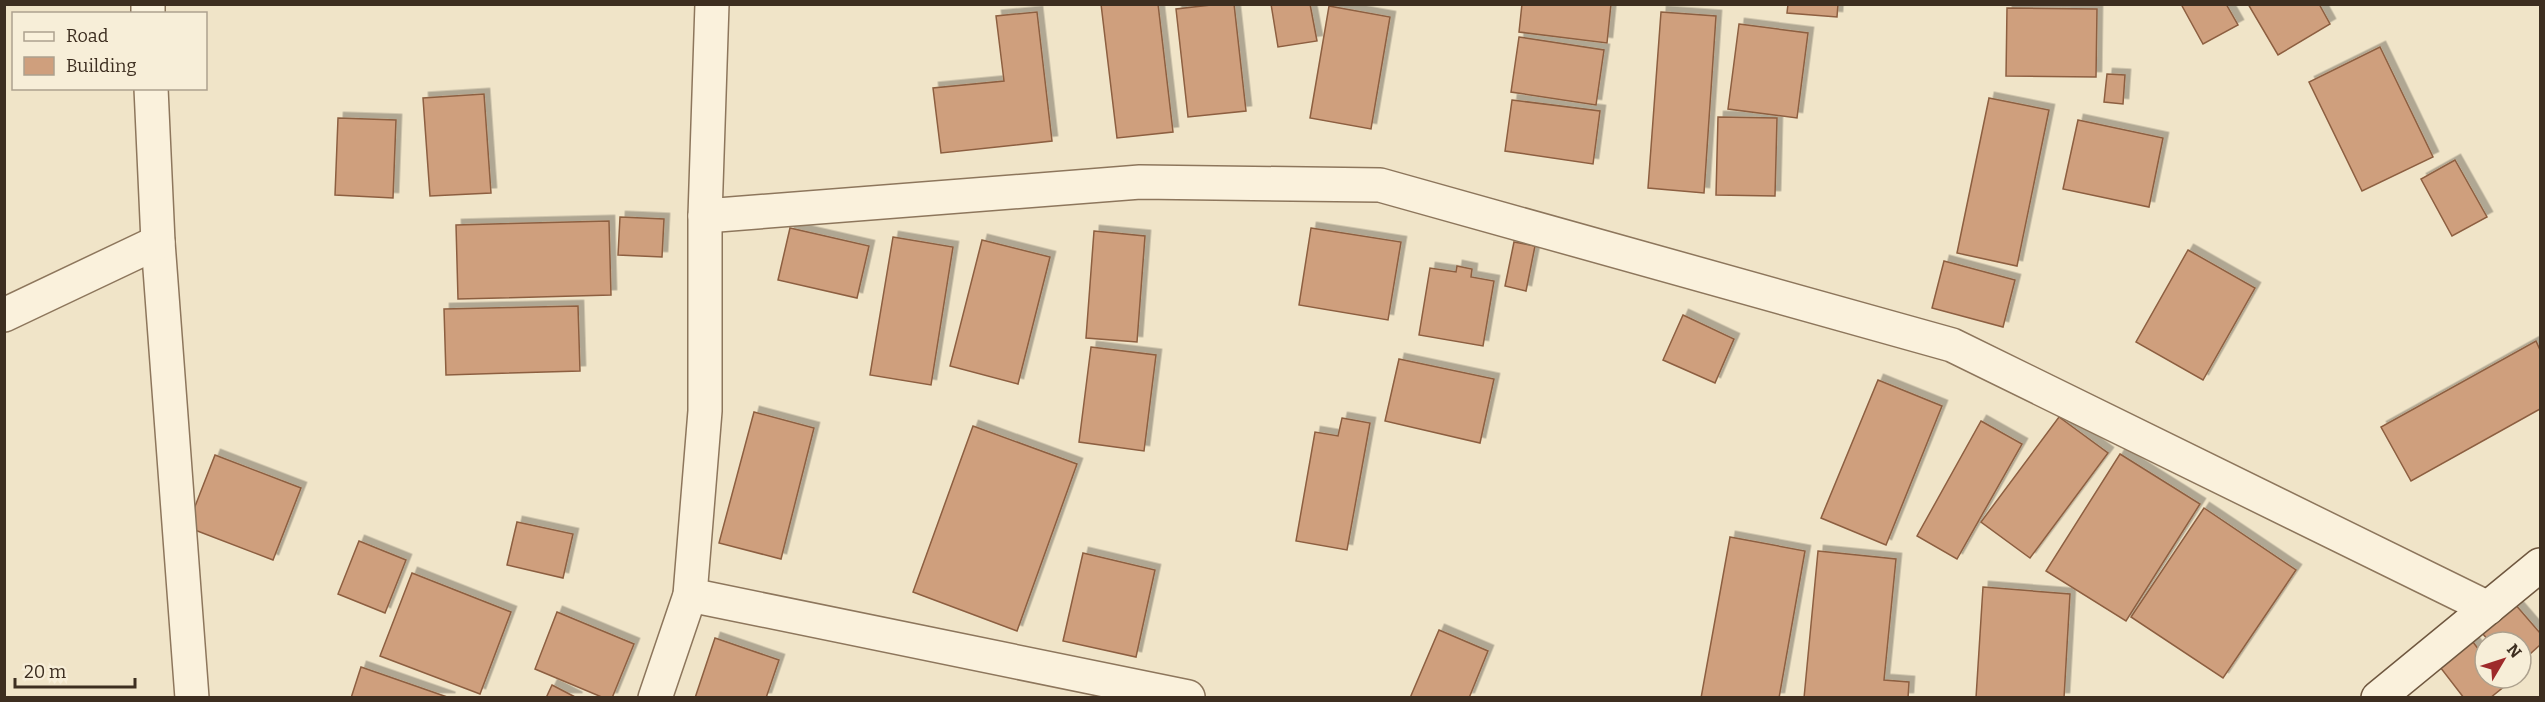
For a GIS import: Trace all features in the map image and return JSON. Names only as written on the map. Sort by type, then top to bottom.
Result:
[{"type":"street","points":[[655,698],[690,595],[705,411],[705,216],[712,4]]},
{"type":"street","points":[[151,90],[158,242],[192,698]]},
{"type":"street","points":[[705,216],[1140,182],[1380,185],[1952,345],[2488,608]]},
{"type":"street","points":[[4,315],[158,242]]},
{"type":"street","points":[[2378,698],[2541,565]]},
{"type":"street","points":[[690,595],[1188,697]]},
{"type":"building","points":[[1101,4],[1158,4],[1173,132],[1117,138]]},
{"type":"building","points":[[1234,4],[1246,111],[1188,117],[1176,9]]},
{"type":"building","points":[[1271,4],[1310,4],[1317,41],[1278,47]]},
{"type":"building","points":[[1522,4],[1611,4],[1607,43],[1519,32]]},
{"type":"building","points":[[1788,4],[1838,4],[1837,17],[1787,13]]},
{"type":"building","points":[[2181,4],[2226,4],[2238,25],[2203,44]]},
{"type":"building","points":[[2248,4],[2319,4],[2330,24],[2278,55]]},
{"type":"building","points":[[1329,6],[1390,17],[1371,129],[1310,118]]},
{"type":"building","points":[[2007,8],[2097,9],[2096,77],[2006,76]]},
{"type":"building","points":[[1037,12],[1052,141],[941,153],[933,88],[1004,81],[996,16]]},
{"type":"building","points":[[1661,12],[1716,16],[1704,193],[1648,188]]},
{"type":"building","points":[[1739,24],[1808,33],[1797,118],[1728,109]]},
{"type":"building","points":[[1519,37],[1604,50],[1596,105],[1511,92]]},
{"type":"building","points":[[2380,47],[2433,157],[2362,191],[2309,82]]},
{"type":"building","points":[[2107,74],[2125,75],[2123,104],[2104,102]]},
{"type":"building","points":[[484,94],[491,193],[430,196],[423,98]]},
{"type":"building","points":[[1989,98],[2049,110],[2017,266],[1957,253]]},
{"type":"building","points":[[1512,100],[1600,111],[1593,164],[1505,151]]},
{"type":"building","points":[[1718,117],[1777,118],[1775,196],[1716,195]]},
{"type":"building","points":[[338,118],[396,120],[393,198],[335,195]]},
{"type":"building","points":[[2078,120],[2163,138],[2149,207],[2063,189]]},
{"type":"building","points":[[2455,160],[2487,217],[2452,236],[2421,179]]},
{"type":"building","points":[[620,217],[664,219],[662,257],[618,255]]},
{"type":"building","points":[[609,221],[611,295],[458,299],[456,225]]},
{"type":"building","points":[[790,228],[869,246],[857,298],[778,280]]},
{"type":"building","points":[[1311,228],[1401,242],[1388,320],[1299,305]]},
{"type":"building","points":[[1094,231],[1145,236],[1137,342],[1086,338]]},
{"type":"building","points":[[893,237],[953,247],[931,385],[870,375]]},
{"type":"building","points":[[982,240],[1050,257],[1018,384],[950,366]]},
{"type":"building","points":[[1514,242],[1535,246],[1526,291],[1505,286]]},
{"type":"building","points":[[2188,250],[2255,288],[2203,380],[2136,342]]},
{"type":"building","points":[[1944,261],[2015,280],[2003,327],[1932,308]]},
{"type":"building","points":[[1457,266],[1472,269],[1471,277],[1494,281],[1483,346],[1419,335],[1430,268],[1456,272]]},
{"type":"building","points":[[578,306],[580,371],[446,375],[444,309]]},
{"type":"building","points":[[1683,315],[1734,339],[1715,383],[1663,360]]},
{"type":"building","points":[[2536,341],[2540,350],[2540,409],[2411,481],[2381,427]]},
{"type":"building","points":[[1091,347],[1156,355],[1144,451],[1079,442]]},
{"type":"building","points":[[1399,359],[1494,379],[1480,443],[1385,421]]},
{"type":"building","points":[[1878,380],[1942,406],[1886,545],[1821,518]]},
{"type":"building","points":[[754,412],[814,428],[781,559],[719,543]]},
{"type":"building","points":[[2059,417],[2108,453],[2030,558],[1981,522]]},
{"type":"building","points":[[1342,418],[1370,423],[1347,550],[1296,541],[1315,432],[1338,436]]},
{"type":"building","points":[[1981,421],[2022,444],[1957,559],[1917,536]]},
{"type":"building","points":[[973,426],[1077,464],[1017,631],[913,592]]},
{"type":"building","points":[[2120,454],[2200,504],[2126,621],[2046,571]]},
{"type":"building","points":[[215,455],[301,488],[273,560],[187,527]]},
{"type":"building","points":[[2204,508],[2296,570],[2223,678],[2131,617]]},
{"type":"building","points":[[517,522],[573,534],[563,578],[507,565]]},
{"type":"building","points":[[1730,537],[1805,551],[1779,698],[1701,698]]},
{"type":"building","points":[[359,541],[406,560],[385,613],[338,594]]},
{"type":"building","points":[[1818,551],[1896,559],[1884,680],[1909,682],[1908,698],[1804,698]]},
{"type":"building","points":[[1083,553],[1155,570],[1136,657],[1063,641]]},
{"type":"building","points":[[412,573],[511,612],[480,694],[380,656]]},
{"type":"building","points":[[1983,587],[2070,594],[2064,698],[1976,698]]},
{"type":"building","points":[[2508,596],[2540,633],[2540,645],[2533,651],[2533,630],[2479,630],[2475,625]]},
{"type":"building","points":[[557,612],[634,644],[612,698],[604,698],[535,669]]},
{"type":"building","points":[[1439,630],[1488,651],[1469,698],[1410,698]]},
{"type":"building","points":[[715,638],[779,660],[766,698],[695,698]]},
{"type":"building","points":[[2473,642],[2473,690],[2500,690],[2490,698],[2464,698],[2440,667]]},
{"type":"building","points":[[361,667],[450,698],[351,698]]},
{"type":"building","points":[[552,685],[577,698],[546,698]]}]
